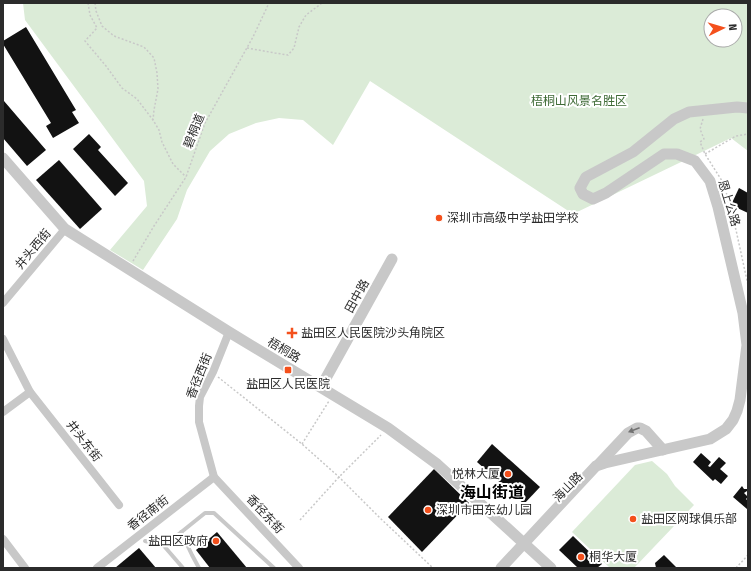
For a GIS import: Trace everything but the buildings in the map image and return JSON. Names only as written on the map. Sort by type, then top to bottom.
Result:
[{"type":"street","name":"恩上公路","points":[[629,457],[705,440],[726,429],[733,420],[740,400],[747,345],[743,313],[718,207],[710,181],[695,161],[677,154],[664,154],[606,193],[593,199],[583,194],[580,188],[586,177],[633,152],[674,119],[689,112],[737,107],[748,108]]},
{"type":"street","name":"梧桐路","points":[[3,158],[65,229],[388,428],[438,464],[551,568]]},
{"type":"street","name":"井头西街","points":[[3,303],[65,229]]},
{"type":"street","name":"田中路","points":[[321,387],[392,260]]},
{"type":"street","name":"香径西街","points":[[214,477],[199,422],[198,406],[200,397],[213,372],[230,332]]},
{"type":"street","points":[[3,339],[30,392],[3,412]]},
{"type":"street","name":"井头东街","points":[[30,392],[119,505]]},
{"type":"street","name":"海山路","points":[[509,568],[526,546],[596,466],[633,429],[637,428],[646,431],[663,450]]},
{"type":"street","name":"海山路","points":[[596,466],[629,457]]},
{"type":"street","name":"海山路","points":[[501,568],[526,546],[601,471],[613,463],[629,457]]},
{"type":"street","name":"香径南街","points":[[97,568],[214,477]]},
{"type":"street","name":"香径东街","points":[[214,477],[299,568]]},
{"type":"street","points":[[3,539],[25,568]]},
{"type":"lane","points":[[164,546],[205,513],[214,513],[274,568]]},
{"type":"lane","points":[[181,532],[199,568]]},
{"type":"lane","points":[[144,541],[164,546],[183,568]]},
{"type":"path","points":[[88,3],[90,15],[98,28],[85,41],[122,88],[137,99],[153,120],[159,130],[162,142],[173,164],[186,177]]},
{"type":"path","points":[[95,3],[96,11],[102,26],[114,36],[144,47],[154,58],[158,89],[153,120]]},
{"type":"path","name":"碧桐道","points":[[132,264],[154,226],[186,177],[205,123],[253,37],[269,3]]},
{"type":"path","points":[[246,48],[288,54],[294,48],[299,27],[306,15],[322,3]]},
{"type":"path","points":[[706,110],[700,129],[704,139],[700,142],[705,154],[724,184],[748,285]]},
{"type":"path","points":[[705,154],[736,136],[748,134]]},
{"type":"path","points":[[213,372],[339,476],[380,518],[433,568]]},
{"type":"path","points":[[302,444],[333,394]]},
{"type":"path","points":[[300,520],[339,476],[388,428]]},
{"type":"path","points":[[736,568],[748,555]]},
{"type":"green space","name":"梧桐山风景名胜区","points":[[23,3],[748,3],[748,151],[731,138],[573,214],[370,81],[333,145],[303,120],[279,118],[256,123],[229,134],[210,151],[187,190],[177,219],[143,270],[110,250],[147,206],[144,181],[25,20]]},
{"type":"green space","name":"盐田区网球俱乐部","points":[[652,461],[667,474],[675,486],[694,505],[634,568],[610,568],[572,532],[635,465]]},
{"type":"place","name":"深圳市高级中学盐田学校","points":[[439,218]]},
{"type":"place","name":"盐田区人民医院沙头角院区","points":[[292,333]]},
{"type":"place","name":"盐田区人民医院","points":[[288,370]]},
{"type":"place","name":"悦林大厦","points":[[508,474]]},
{"type":"place","name":"深圳市田东幼儿园","points":[[428,510]]},
{"type":"place","name":"盐田区网球俱乐部","points":[[633,519]]},
{"type":"place","name":"盐田区政府","points":[[216,541]]},
{"type":"place","name":"桐华大厦","points":[[581,557]]},
{"type":"district","name":"海山街道","points":[[492,492]]}]
